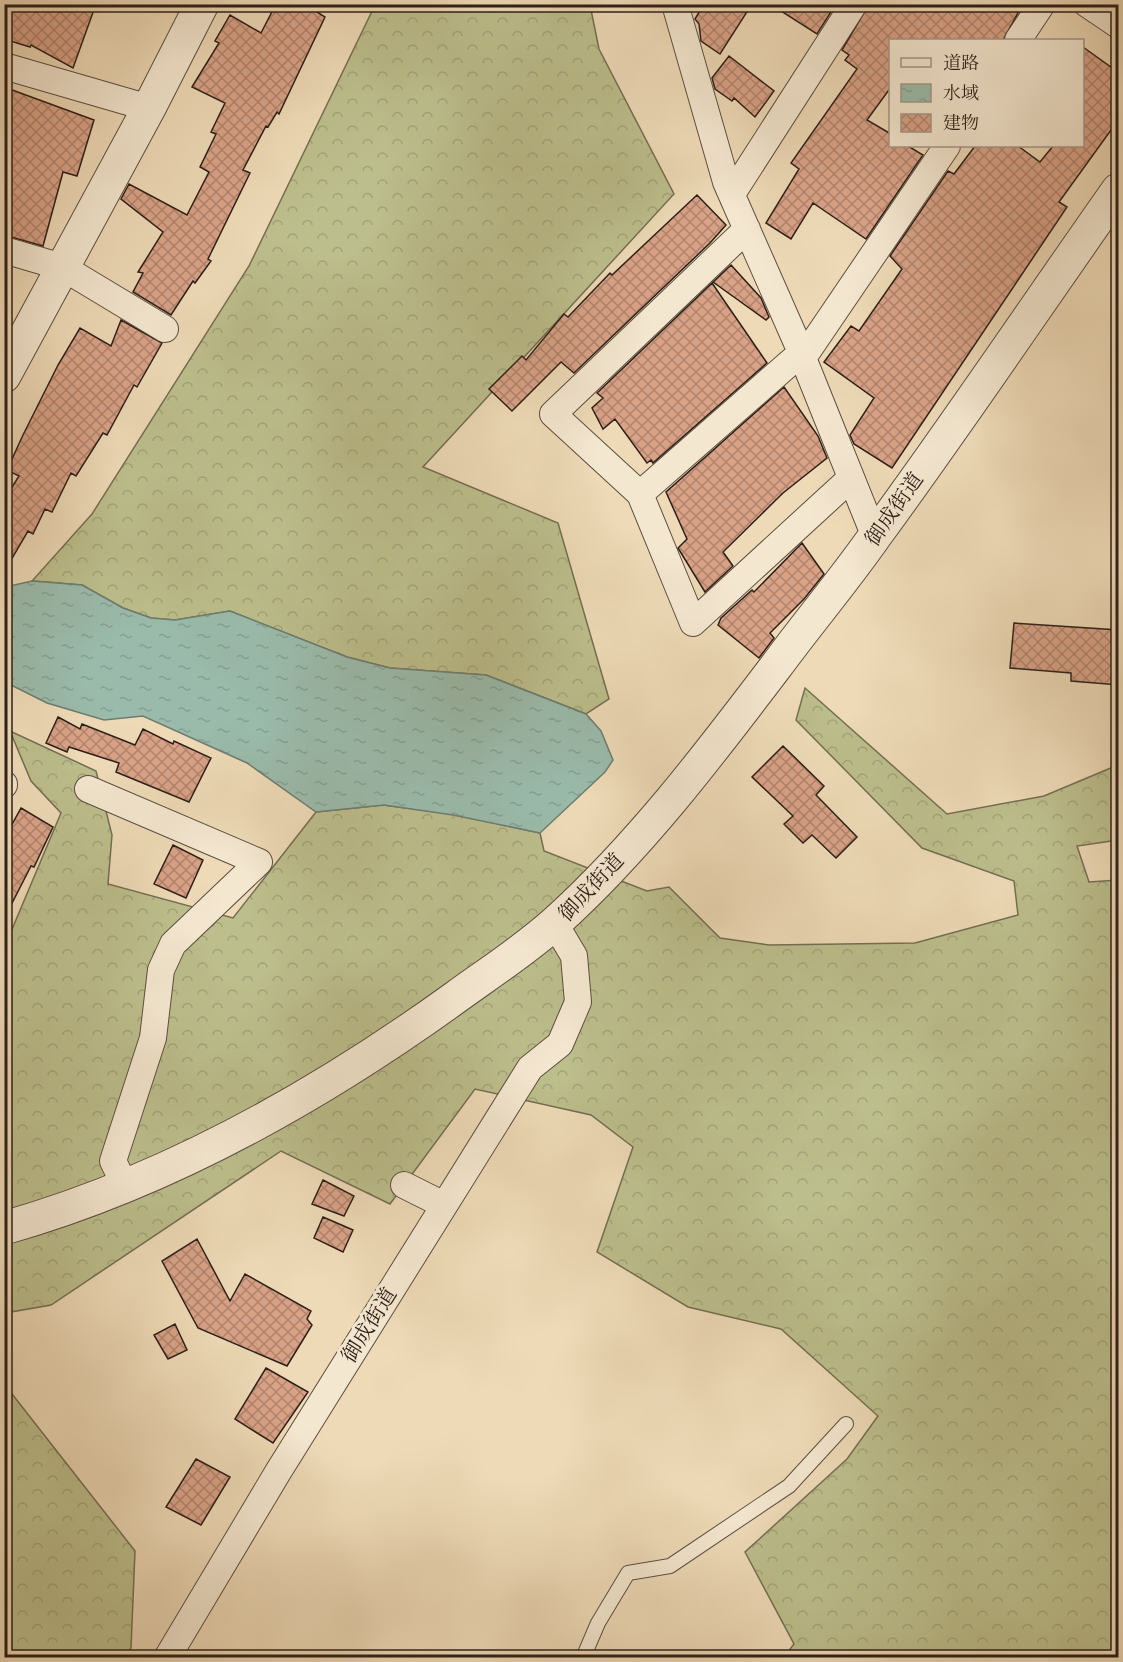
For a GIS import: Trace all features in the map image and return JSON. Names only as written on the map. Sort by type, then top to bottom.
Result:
[{"type":"street","points":[[4,376],[149,108],[202,4]]},
{"type":"street","points":[[675,4],[732,194],[802,355],[875,537]]},
{"type":"street","points":[[732,194],[855,4]]},
{"type":"street","points":[[1019,39],[1042,4]]},
{"type":"street","points":[[1087,4],[1119,26]]},
{"type":"street","points":[[4,66],[149,108]]},
{"type":"street","points":[[640,494],[802,355],[945,147]]},
{"type":"street","name":"御成街道","points":[[167,1658],[278,1472],[530,1068],[560,1044],[578,1002],[578,974],[574,956],[555,924],[634,842],[715,747],[875,537],[1119,190]]},
{"type":"street","points":[[747,229],[553,414],[640,494],[693,622],[851,478]]},
{"type":"street","points":[[4,250],[62,267],[165,329]]},
{"type":"street","points":[[88,789],[259,862],[173,944],[161,969],[153,1038],[113,1161],[125,1186]]},
{"type":"street","points":[[4,1228],[41,1218],[125,1186],[207,1150],[344,1072],[429,1017],[555,924]]},
{"type":"street","points":[[404,1185],[444,1204]]},
{"type":"lane","points":[[583,1658],[598,1623],[628,1573],[670,1566],[789,1486],[846,1424]]},
{"type":"green space","points":[[375,5],[590,5],[599,49],[674,194],[423,467],[558,523],[609,699],[586,714],[486,675],[390,668],[347,657],[230,611],[175,620],[151,618],[123,608],[82,585],[32,581],[92,514],[249,266]]},
{"type":"green space","points":[[805,688],[947,814],[1044,796],[1118,765],[1118,840],[1077,846],[1089,882],[1118,880],[1118,1657],[784,1657],[794,1644],[745,1552],[847,1459],[878,1416],[781,1329],[688,1307],[597,1252],[633,1147],[591,1115],[475,1089],[390,1204],[281,1151],[51,1305],[5,1313],[5,946],[61,813],[31,781],[10,731],[96,771],[112,835],[108,884],[233,918],[316,812],[383,805],[453,814],[540,833],[544,851],[647,891],[669,887],[720,938],[769,945],[915,943],[1018,915],[1014,881],[922,848],[796,720]]},
{"type":"green space","points":[[5,1385],[135,1551],[131,1648],[124,1657],[5,1657]]},
{"type":"water","points":[[32,581],[82,585],[123,608],[151,618],[175,620],[230,611],[347,657],[390,668],[486,675],[586,714],[601,731],[613,760],[605,772],[540,833],[453,815],[384,805],[316,812],[247,763],[143,716],[104,720],[47,703],[5,682],[5,587]]},
{"type":"building","points":[[4,4],[96,4],[73,68],[31,45],[30,47],[4,39]]},
{"type":"building","points":[[276,4],[321,4],[317,12],[325,17],[279,114],[277,112],[268,127],[266,126],[243,170],[250,173],[208,259],[211,261],[195,283],[193,281],[171,315],[133,292],[143,273],[138,272],[163,232],[121,199],[129,184],[187,215],[209,172],[200,167],[216,134],[211,132],[225,103],[192,87],[219,43],[215,41],[230,15],[261,33]]},
{"type":"building","points":[[704,4],[752,4],[720,54],[701,41],[699,24],[695,19]]},
{"type":"building","points":[[770,4],[836,4],[817,34]]},
{"type":"building","points":[[869,4],[1008,4],[1018,13],[1004,39],[889,39],[889,90],[867,120],[889,133],[889,147],[910,147],[923,155],[866,239],[813,203],[791,239],[766,223],[799,169],[791,163],[857,69],[845,60],[849,55],[842,50]]},
{"type":"building","points":[[1084,48],[1119,73],[1119,119],[1059,202],[1067,207],[892,468],[854,444],[850,435],[874,398],[824,362],[851,326],[859,331],[902,269],[890,256],[948,171],[954,174],[974,147],[1019,147],[1040,162],[1052,147],[1084,147]]},
{"type":"building","points":[[729,56],[774,91],[755,117],[734,98],[732,101],[715,89],[712,78]]},
{"type":"building","points":[[4,87],[94,120],[77,176],[63,172],[43,246],[4,235]]},
{"type":"building","points":[[697,195],[726,225],[574,373],[561,362],[512,411],[489,389],[522,356],[526,360],[564,314],[568,317],[610,273],[612,275]]},
{"type":"building","points":[[731,265],[761,298],[769,317],[766,320],[713,282]]},
{"type":"building","points":[[712,283],[767,363],[653,463],[651,460],[647,463],[615,419],[603,429],[592,408],[603,398],[597,393]]},
{"type":"building","points":[[121,320],[162,343],[137,387],[134,385],[107,435],[103,433],[76,476],[71,473],[52,512],[45,509],[33,534],[28,531],[4,572],[4,500],[19,476],[7,470],[23,435],[58,365],[80,328],[111,346]]},
{"type":"building","points":[[784,387],[818,436],[827,458],[783,493],[723,552],[733,566],[705,592],[678,548],[687,539],[666,492]]},
{"type":"building","points":[[802,543],[824,574],[804,599],[770,633],[774,638],[759,658],[718,625],[721,618],[752,590],[754,592]]},
{"type":"building","points":[[1014,623],[1119,630],[1119,685],[1071,681],[1071,673],[1010,668]]},
{"type":"building","points":[[58,717],[80,729],[82,724],[135,745],[143,729],[173,744],[174,741],[211,758],[189,802],[116,772],[119,763],[69,747],[67,752],[46,743]]},
{"type":"building","points":[[783,746],[824,786],[816,795],[857,837],[836,858],[812,835],[803,843],[784,824],[793,816],[752,777]]},
{"type":"building","points":[[21,808],[53,827],[34,867],[31,866],[4,919],[4,839]]},
{"type":"building","points":[[173,845],[203,860],[186,898],[154,884]]},
{"type":"building","points":[[323,1180],[354,1196],[344,1216],[312,1204]]},
{"type":"building","points":[[323,1217],[353,1230],[343,1252],[314,1238]]},
{"type":"building","points":[[197,1239],[230,1301],[245,1274],[311,1311],[307,1319],[312,1325],[287,1366],[198,1328],[162,1261]]},
{"type":"building","points":[[175,1324],[187,1350],[168,1359],[154,1335]]},
{"type":"building","points":[[266,1368],[308,1392],[273,1443],[235,1419]]},
{"type":"building","points":[[196,1459],[230,1477],[201,1525],[166,1507]]}]
